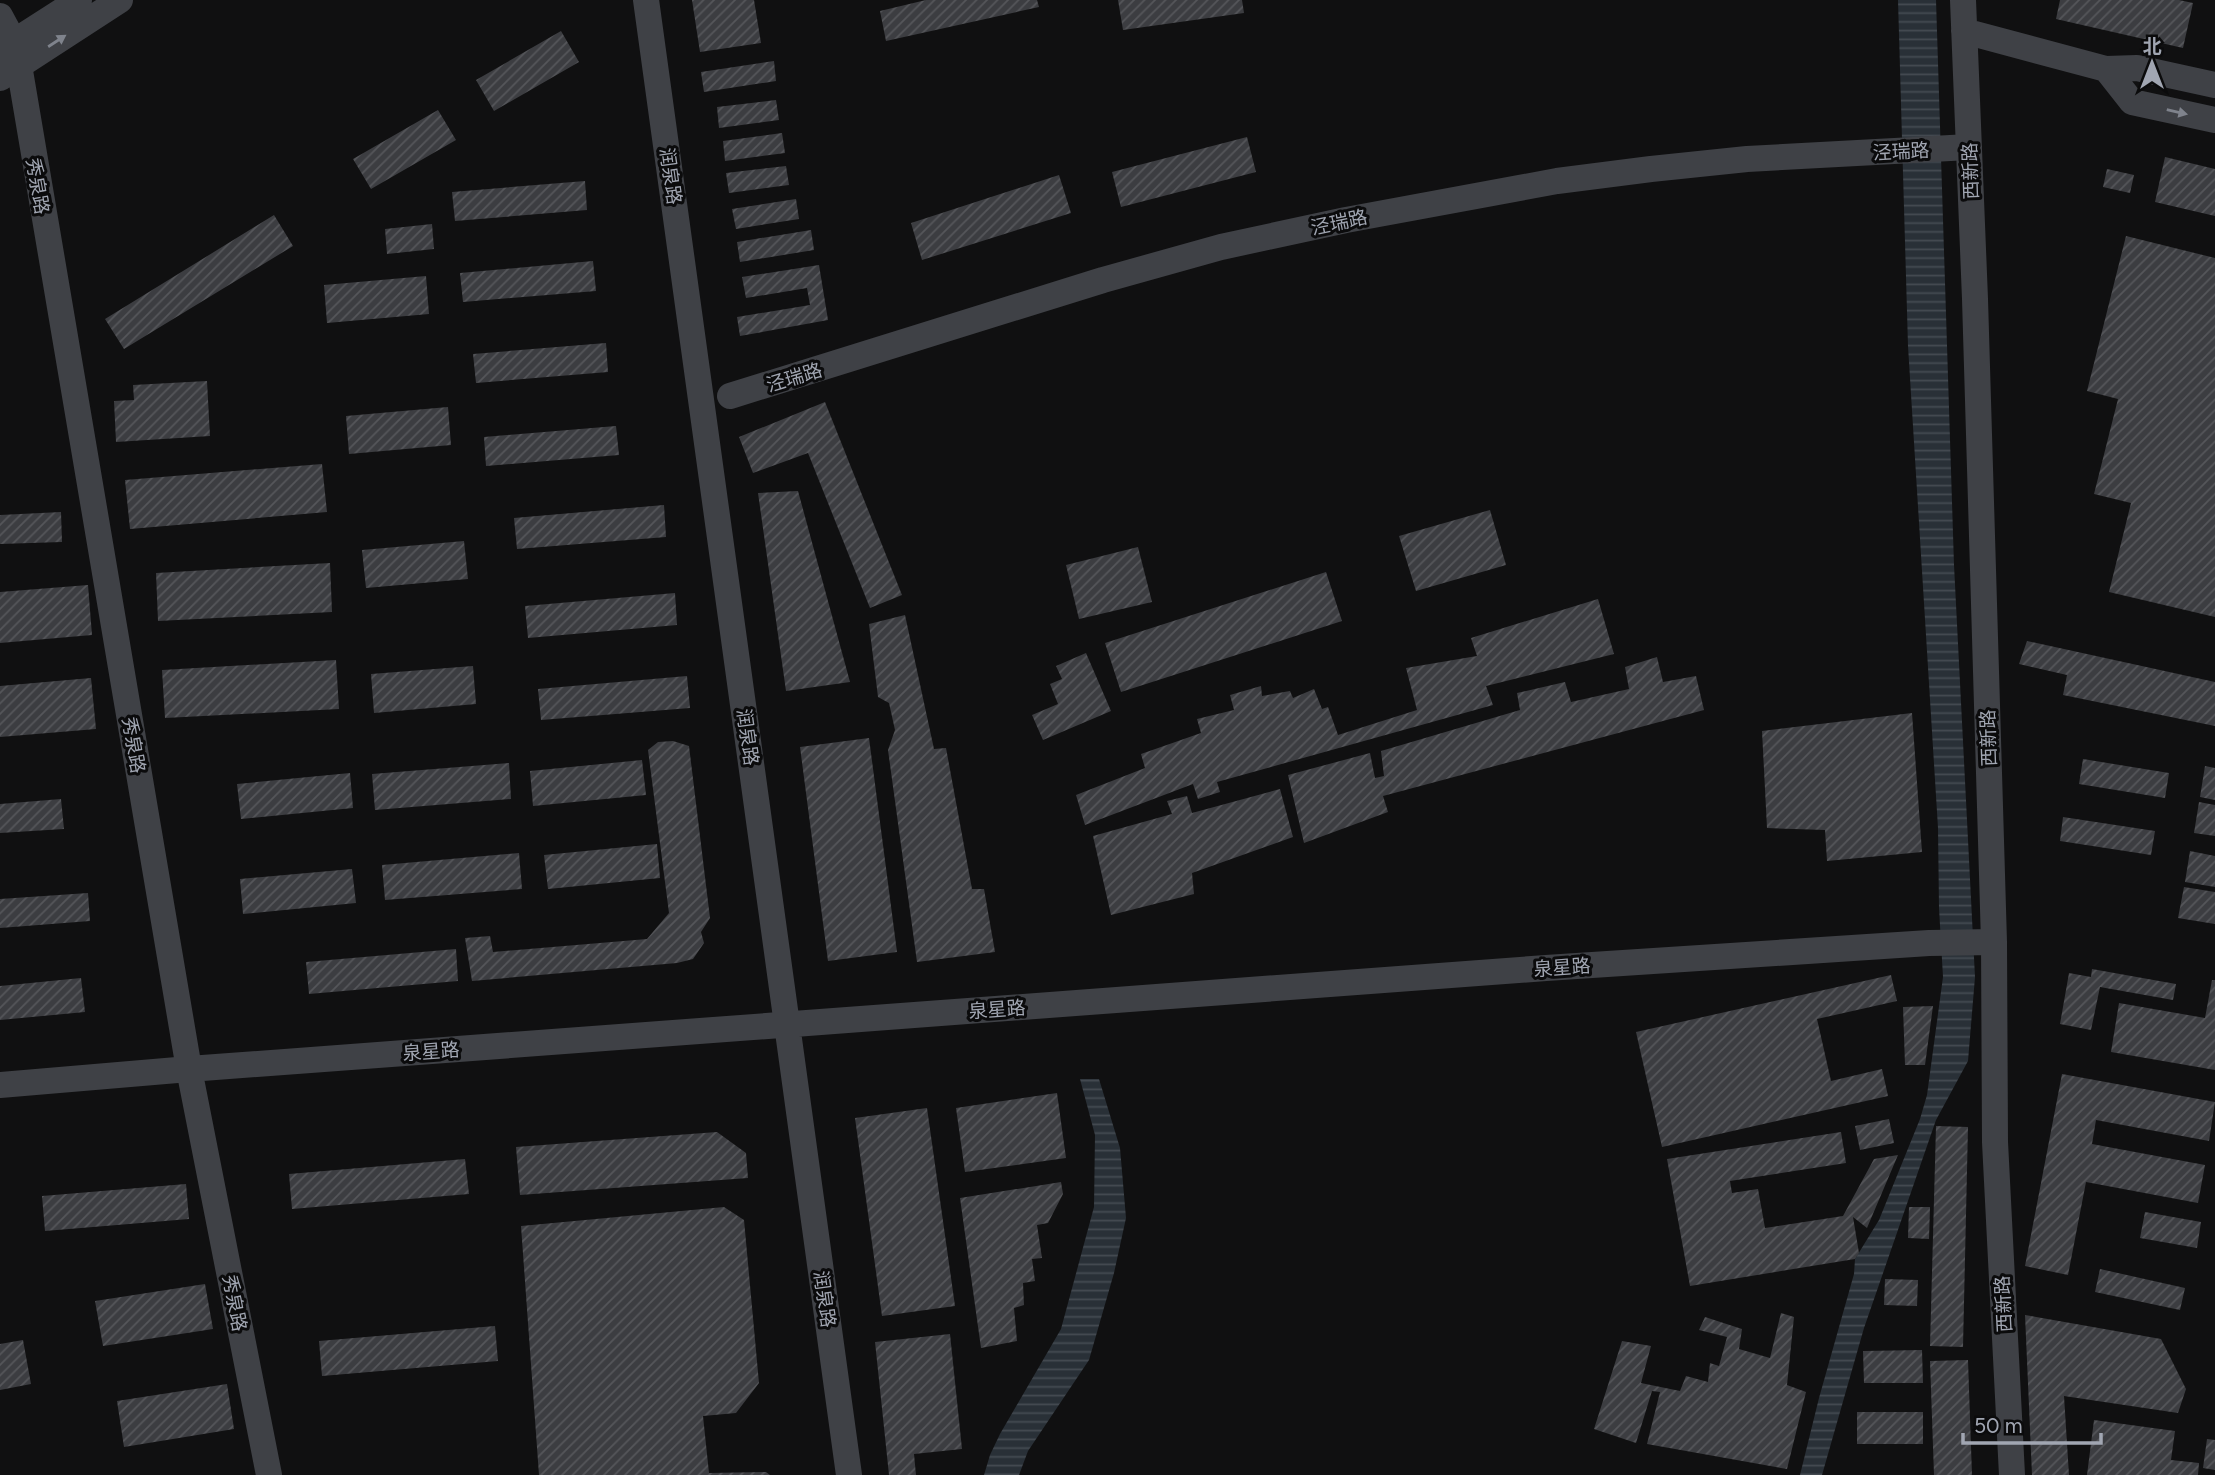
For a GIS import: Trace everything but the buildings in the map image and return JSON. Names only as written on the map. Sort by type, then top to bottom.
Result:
[{"type":"street","points":[[8,59],[79,0]]},
{"type":"street","points":[[8,59],[120,0]]},
{"type":"street","name":"润泉路","points":[[646,0],[849,1475]]},
{"type":"street","name":"西新路","points":[[1963,0],[1958,147],[1995,1142],[2012,1475]]},
{"type":"street","name":"秀泉路","points":[[0,16],[189,1069],[269,1475]]},
{"type":"street","points":[[1964,32],[2106,69],[2137,68],[2215,85]]},
{"type":"street","points":[[2106,69],[2132,102],[2215,120]]},
{"type":"street","name":"泾瑞路","points":[[730,396],[1103,280],[1221,247],[1346,220],[1557,181],[1651,169],[1747,159],[1958,147]]},
{"type":"street","name":"泉星路","points":[[0,1085],[1546,968],[1929,943],[1987,942]]},
{"type":"shaded area","points":[[1898,0],[1936,0],[1954,565],[1975,977],[1968,1061],[1936,1120],[1864,1328],[1822,1475],[1800,1475],[1854,1274],[1855,1259],[1879,1220],[1927,1095],[1943,977],[1938,828],[1908,346]]},
{"type":"shaded area","points":[[1080,1079],[1099,1079],[1120,1148],[1126,1218],[1114,1273],[1089,1360],[1028,1451],[1019,1475],[984,1475],[1000,1434],[1061,1329],[1094,1207],[1095,1135]]}]
